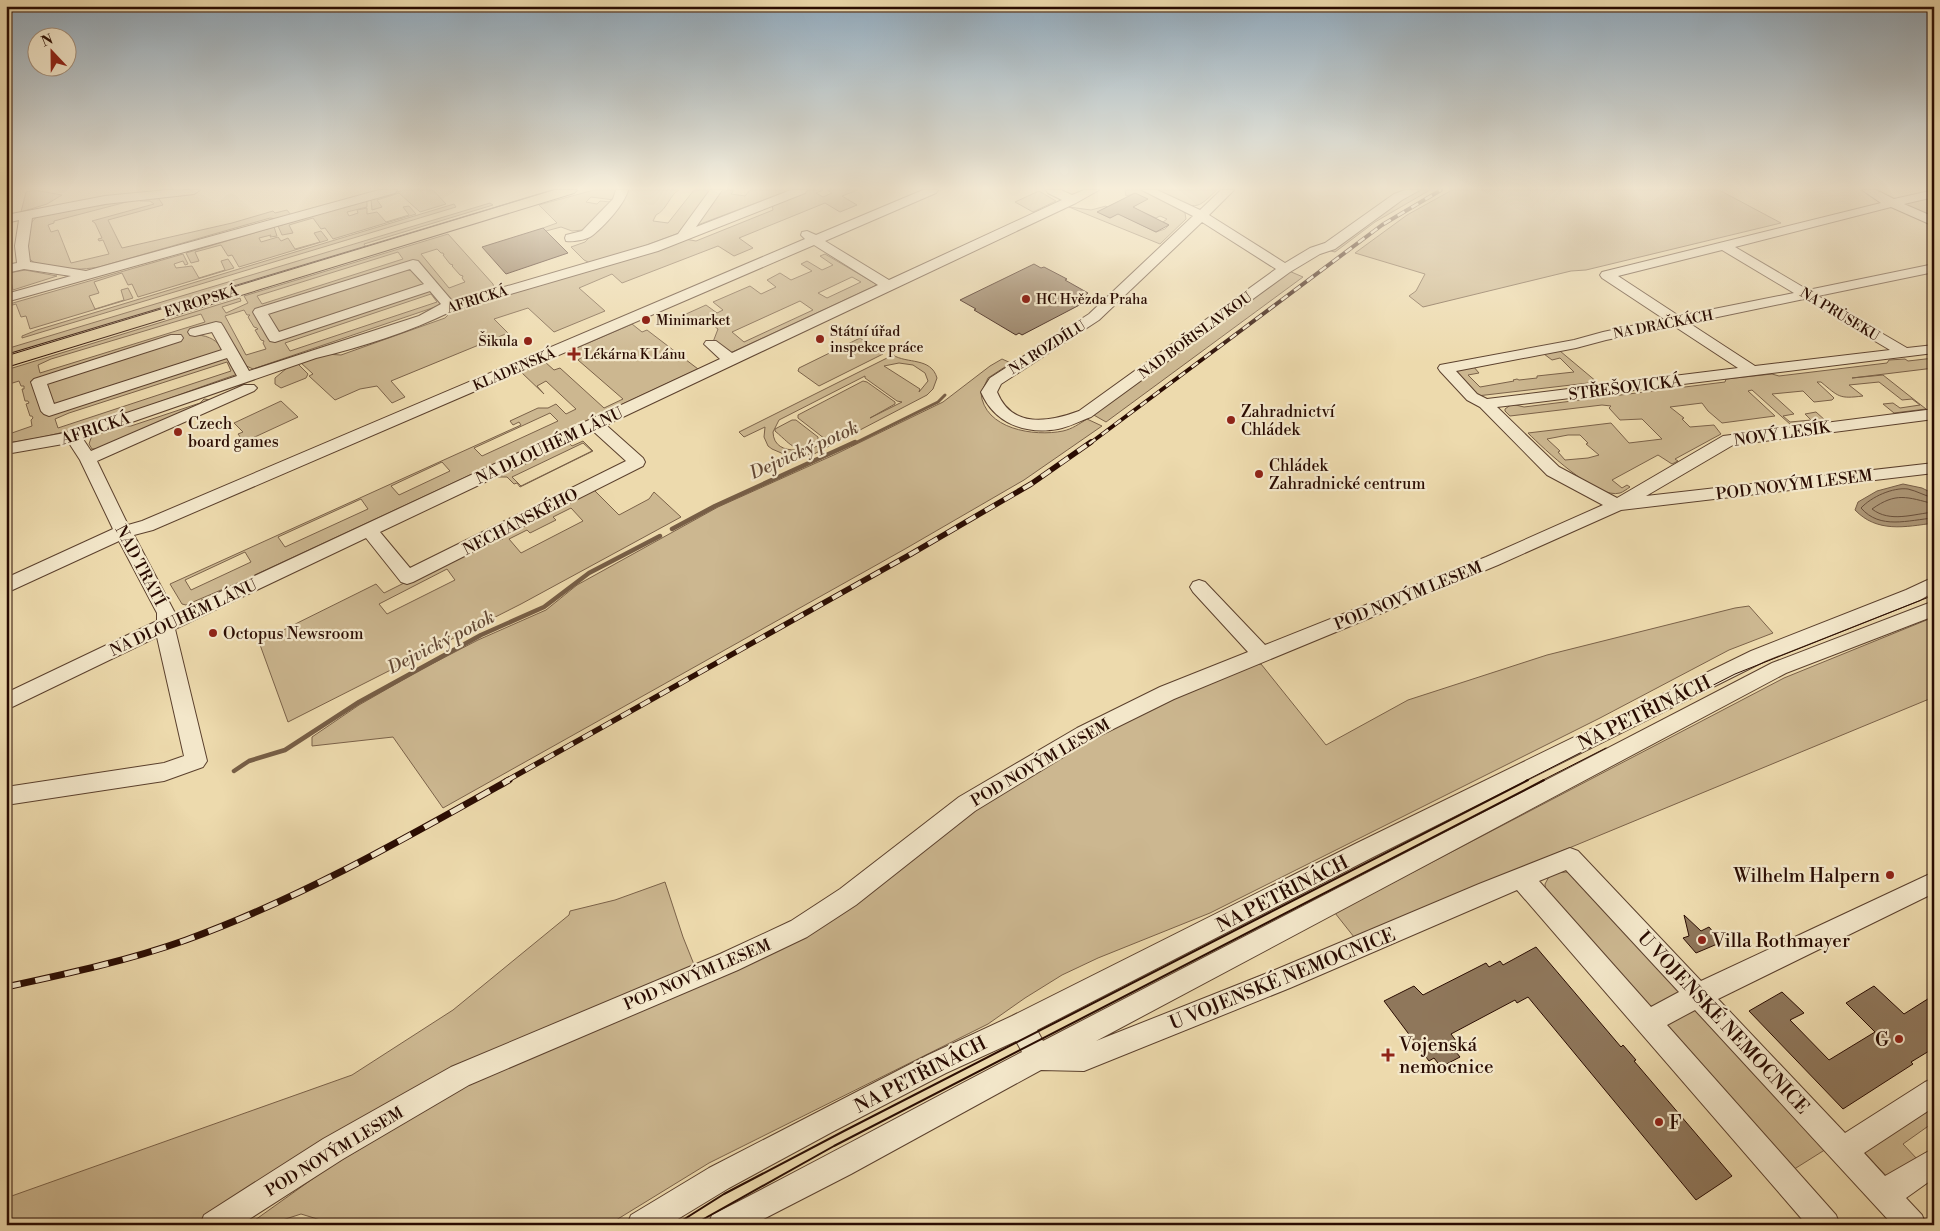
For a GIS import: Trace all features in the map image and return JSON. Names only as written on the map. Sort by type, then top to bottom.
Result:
[{"type":"main road","name":"EVROPSKÁ","points":[[6,347],[337,247]]},
{"type":"main road","name":"EVROPSKÁ","points":[[6,361],[379,247]]},
{"type":"street","points":[[18,247],[24,265]]},
{"type":"street","points":[[6,298],[187,247]]},
{"type":"street","name":"AFRICKÁ","points":[[6,449],[73,437],[245,377],[424,319],[448,308],[650,247]]},
{"type":"street","name":"KLADENSKÁ","points":[[6,586],[123,532],[147,526],[787,247]]},
{"type":"street","points":[[828,247],[889,286]]},
{"type":"street","name":"NA DLOUHÉM LÁNU","points":[[6,702],[971,247]]},
{"type":"street","name":"NA ROZDÍLU","points":[[1020,422],[1004,414],[994,404],[989,392],[995,382],[1008,371],[1094,317],[1166,247]]},
{"type":"street","points":[[1252,247],[1286,269]]},
{"type":"street","name":"NAD BOŘISLAVKOU","points":[[1020,422],[1040,426],[1058,424],[1084,414],[1286,269],[1315,251],[1326,247]]},
{"type":"street","points":[[1717,247],[1607,275],[1752,371]]},
{"type":"street","name":"NA PRŮSEKU","points":[[1725,247],[1905,353]]},
{"type":"street","points":[[432,286],[275,338],[260,312],[413,264],[448,304],[448,308]]},
{"type":"street","points":[[6,269],[24,265],[92,274]]},
{"type":"street","name":"NA DRAČKÁCH","points":[[1484,404],[1472,397],[1446,370],[1446,367],[1576,344],[1934,268]]},
{"type":"street","points":[[196,332],[216,326],[245,377]]},
{"type":"street","points":[[176,338],[39,382],[49,411],[231,352]]},
{"type":"street","points":[[711,344],[731,360]]},
{"type":"street","name":"STŘEŠOVICKÁ","points":[[1484,404],[1934,349]]},
{"type":"street","name":"AFRICKÁ","points":[[88,459],[270,379],[266,370]]},
{"type":"street","points":[[1484,404],[1553,471],[1584,489],[1618,505]]},
{"type":"street","name":"NOVÝ LESÍK","points":[[1618,505],[1729,440],[1934,414]]},
{"type":"street","name":"NECHANSKÉHO","points":[[369,530],[407,578],[637,462],[595,424]]},
{"type":"street","name":"NAD TRATÍ","points":[[6,796],[164,772],[196,761],[166,635],[166,613],[123,532],[88,459],[73,437]]},
{"type":"street","name":"POD NOVÝM LESEM","points":[[214,1225],[333,1149],[460,1076],[729,962],[798,930],[848,898],[967,804],[1084,734],[1168,693],[1492,561],[1618,505],[1934,468]]},
{"type":"street","name":"NA PETŘINÁCH","points":[[641,1225],[718,1178],[937,1064],[1021,1025],[1417,824],[1758,656],[1913,595],[1934,584]]},
{"type":"street","points":[[1199,587],[1262,654]]},
{"type":"street","name":"NA PETŘINÁCH","points":[[722,1225],[841,1164],[1038,1058],[1779,668],[1934,608]]},
{"type":"street","name":"U VOJENSKÉ NEMOCNICE","points":[[1038,1058],[1084,1058],[1282,980],[1570,858],[1912,1225]]},
{"type":"street","points":[[1521,878],[1826,1225]]},
{"type":"street","name":"U VOJENSKÉ NEMOCNICE","points":[[1648,1022],[1934,882]]},
{"type":"street","points":[[1021,1025],[1038,1058]]},
{"type":"street","points":[[1844,1150],[1934,1091]]},
{"type":"street","points":[[1880,1191],[1894,1189],[1934,1162]]},
{"type":"shaded area","points":[[25,247],[65,247],[71,263],[109,254],[106,247],[167,247],[99,267],[81,269],[59,269],[38,264],[30,260]]},
{"type":"shaded area","points":[[212,247],[195,252],[199,261],[191,263],[186,253]]},
{"type":"shaded area","points":[[223,247],[294,247],[295,249],[303,247],[239,267],[232,255],[228,256]]},
{"type":"shaded area","points":[[310,247],[322,247],[22,338],[22,336]]},
{"type":"shaded area","points":[[343,247],[365,247],[6,358],[6,349]]},
{"type":"shaded area","points":[[404,247],[460,247],[493,284],[494,288],[455,301],[450,300],[415,262],[407,270],[415,271],[442,301],[441,305],[253,369],[242,364],[219,325],[192,335],[216,341],[238,374],[94,424],[6,443],[6,423],[9,434],[32,426],[31,420],[33,418],[30,416],[26,404],[29,403],[25,401],[22,389],[24,389],[24,386],[21,386],[19,381],[6,385],[6,370],[240,298],[241,301],[222,307],[226,313],[248,303],[244,296]],"holes":[[[437,249],[443,253],[450,264],[463,276],[462,278],[465,282],[449,288],[421,254]],[[398,252],[403,259],[262,304],[257,296]],[[431,294],[437,302],[290,351],[285,343]],[[244,310],[247,315],[250,315],[248,317],[254,327],[258,329],[255,330],[261,340],[264,341],[266,349],[246,355],[225,316]],[[201,314],[205,322],[40,373],[38,365],[51,359]],[[227,362],[231,371],[58,428],[55,419]]]},
{"type":"shaded area","points":[[571,247],[640,247],[590,263],[584,260]]},
{"type":"shaded area","points":[[663,247],[714,247],[622,283],[612,274],[579,288],[605,311],[554,332],[528,308],[494,319],[508,333],[391,381],[405,397],[392,403],[377,386],[360,389],[335,400],[309,376],[313,374],[300,362],[325,354],[341,355],[445,318],[454,309]]},
{"type":"shaded area","points":[[720,247],[753,248],[734,256]]},
{"type":"shaded area","points":[[1331,247],[1341,247],[1335,252],[1327,250]]},
{"type":"shaded area","points":[[1363,247],[1680,247],[1586,270],[1571,271],[1423,307],[1409,296],[1416,291],[1425,274],[1355,253]]},
{"type":"shaded area","points":[[183,254],[188,264],[185,265],[183,261],[174,264],[176,268],[192,266],[199,278],[225,270],[221,261],[228,259],[234,268],[138,297],[132,284],[128,285],[122,273],[94,282],[99,293],[89,296],[95,309],[124,300],[121,290],[128,288],[133,298],[30,329],[26,316],[21,317],[16,304],[6,307],[6,305]]},
{"type":"shaded area","points":[[825,254],[876,284],[875,286],[728,354],[713,342],[718,329],[701,316],[690,321],[675,319],[706,305],[717,313],[723,310],[713,302],[750,286],[761,294],[776,287],[767,280],[780,273],[791,280],[812,271],[801,264],[807,261],[822,270],[833,265],[820,256]],"holes":[[[852,277],[861,282],[827,298],[818,293]],[[800,301],[813,310],[744,342],[732,332]]]},
{"type":"shaded area","points":[[25,270],[57,276],[13,290],[9,273]]},
{"type":"shaded area","points":[[1289,271],[1303,277],[1106,422],[1092,414]]},
{"type":"shaded area","points":[[632,324],[642,332],[647,330],[698,369],[242,581],[186,605],[182,604],[170,584],[521,425],[519,422],[513,425],[510,421],[538,408],[548,408],[556,404],[566,414],[576,409],[546,381],[537,386],[544,394],[521,372],[545,362],[554,370],[560,368],[604,408],[623,399],[578,360],[582,357],[574,349]],"holes":[[[550,413],[558,421],[482,456],[474,448]],[[442,462],[450,471],[399,495],[391,486]],[[361,499],[368,509],[285,547],[278,537]],[[245,552],[251,562],[191,590],[185,580]]]},
{"type":"shaded area","points":[[860,338],[883,354],[819,386],[798,371],[799,368]]},
{"type":"shaded area","points":[[1560,351],[1597,382],[1477,396],[1454,370],[1473,366],[1479,373],[1468,375],[1480,387],[1517,379],[1574,372],[1560,358],[1552,360],[1544,354]]},
{"type":"shaded area","points":[[893,355],[930,367],[937,378],[933,389],[927,395],[814,454],[786,455],[772,449],[768,446],[764,437],[765,427],[744,437],[739,432]],"holes":[[[899,363],[913,365],[925,373],[928,381],[919,392],[920,389],[884,366]],[[865,376],[865,378],[897,401],[902,402],[870,418],[895,404],[895,402],[863,381],[798,415],[798,418],[830,441],[815,447],[796,450],[780,446],[775,441],[773,432],[779,420]]]},
{"type":"shaded area","points":[[1934,358],[1934,368],[1852,378],[1883,375],[1926,409],[1894,413],[1883,404],[1893,403],[1900,408],[1920,405],[1912,399],[1902,400],[1879,382],[1849,385],[1863,396],[1844,397],[1832,391],[1821,382],[1817,382],[1834,398],[1832,400],[1814,402],[1803,391],[1772,394],[1794,414],[1783,416],[1790,422],[1811,420],[1805,414],[1816,412],[1826,421],[1791,425],[1752,390],[1748,391],[1775,416],[1722,423],[1702,403],[1670,407],[1684,418],[1682,419],[1690,427],[1714,425],[1721,434],[1675,459],[1678,461],[1672,464],[1658,455],[1612,480],[1622,488],[1627,485],[1630,487],[1620,493],[1610,493],[1598,489],[1585,481],[1545,450],[1528,433],[1611,423],[1629,443],[1662,439],[1642,419],[1620,420],[1609,408],[1611,406],[1602,405],[1510,416],[1505,411],[1512,404],[1524,407],[1725,382],[1726,379],[1772,374],[1779,376],[1887,363],[1889,360],[1905,359],[1908,361]],"holes":[[[1580,435],[1588,443],[1586,444],[1599,455],[1565,460],[1558,452],[1560,451],[1547,439]]]},
{"type":"shaded area","points":[[1002,359],[1011,363],[988,378],[981,393],[984,405],[991,415],[1001,422],[1012,428],[1038,433],[1066,430],[1087,419],[1102,426],[1024,480],[905,549],[443,808],[393,737],[312,746],[312,737],[359,705],[420,670],[478,640],[546,610],[577,585],[718,507],[836,454],[943,402]]},
{"type":"shaded area","points":[[298,364],[308,374],[306,378],[281,388],[275,384],[275,378],[287,368]]},
{"type":"shaded area","points":[[204,399],[211,400],[98,449],[92,449],[89,444],[91,438],[97,433],[119,426],[131,426],[200,403]]},
{"type":"shaded area","points":[[281,401],[298,417],[244,442],[238,434],[243,432],[234,423]]},
{"type":"shaded area","points":[[792,420],[796,420],[818,437],[818,440],[799,447],[791,445],[775,429]]},
{"type":"shaded area","points":[[583,441],[593,451],[520,487],[507,477],[498,477],[569,443],[572,446]],"holes":[[[583,443],[592,451],[521,486],[512,477]]]},
{"type":"shaded area","points":[[593,489],[619,515],[649,499],[654,492],[681,517],[521,604],[288,722],[259,642],[376,584],[384,593],[490,540],[497,541],[503,539],[505,533],[531,520],[534,521],[540,518],[539,516]],"holes":[[[571,508],[583,521],[521,553],[509,539],[527,530],[530,533],[556,520],[553,517]],[[447,569],[455,580],[387,614],[379,604]]]},
{"type":"shaded area","points":[[1749,606],[1773,633],[1729,650],[1600,718],[1210,913],[1098,958],[1062,975],[988,1024],[709,1163],[608,1225],[328,1225],[327,1222],[301,1214],[267,1225],[248,1225],[325,1170],[462,1088],[672,996],[1087,741],[1186,692],[1240,668],[1261,664],[1326,745],[1408,700],[1547,655]]},
{"type":"shaded area","points":[[1934,617],[1934,697],[1354,937],[1335,913],[1784,678]]},
{"type":"shaded area","points":[[1567,872],[1580,878],[1683,992],[1648,1011],[1546,895],[1545,884],[1551,873]]},
{"type":"shaded area","points":[[665,882],[695,967],[248,1194],[196,1225],[6,1225],[6,1198],[352,1075],[453,1010],[569,915],[570,911],[615,900]]},
{"type":"shaded area","points":[[1702,1005],[1831,1146],[1788,1173],[1661,1027]]},
{"type":"shaded area","points":[[1934,1101],[1934,1122],[1903,1144],[1918,1160],[1890,1180],[1862,1150]]},
{"type":"water","points":[[1903,484],[1922,488],[1934,494],[1934,523],[1892,527],[1873,522],[1855,510],[1858,502],[1877,491]]},
{"type":"building","points":[[482,247],[562,247],[568,253],[506,274]]},
{"type":"building","name":"HC Hvězda Praha","points":[[1034,264],[1067,279],[1065,280],[1088,293],[1085,296],[1091,299],[1022,335],[1019,333],[1016,335],[960,300]]},
{"type":"building","name":"Villa Rothmayer","points":[[1684,915],[1701,931],[1709,927],[1722,942],[1696,953],[1683,938],[1689,936]]},
{"type":"building","name":"F","points":[[1536,947],[1621,1047],[1623,1045],[1636,1060],[1634,1061],[1732,1176],[1696,1200],[1528,997],[1517,1003],[1515,1000],[1451,1034],[1459,1045],[1453,1048],[1460,1057],[1441,1067],[1434,1058],[1429,1061],[1384,1001],[1414,986],[1423,995],[1486,963],[1489,967],[1500,961],[1503,965]]},
{"type":"building","name":"G","points":[[1874,986],[1904,1014],[1934,995],[1934,1048],[1911,1062],[1913,1064],[1843,1109],[1749,1011],[1782,992],[1804,1013],[1790,1020],[1829,1060],[1875,1032],[1846,1003]]},
{"type":"waterway","name":"Dejvický potok","points":[[853,444],[938,402],[945,395]]},
{"type":"waterway","name":"Dejvický potok","points":[[672,529],[715,506],[855,442]]},
{"type":"waterway","name":"Dejvický potok","points":[[234,771],[249,761],[285,750],[359,702],[481,635],[544,607],[589,573],[660,536]]},
{"type":"tram line","points":[[6,356],[364,247]]},
{"type":"tram line","points":[[1525,781],[1735,674],[1934,595]]},
{"type":"tram line","points":[[1541,781],[1606,748]]},
{"type":"tram line","points":[[675,1225],[724,1194],[844,1131],[1528,780]]},
{"type":"tram line","points":[[693,1225],[834,1146],[1544,780]]},
{"type":"railway","points":[[1089,444],[1352,247]]},
{"type":"railway","points":[[506,781],[911,554],[1031,484],[1091,442]]},
{"type":"railway","points":[[6,987],[119,961],[186,940],[228,924],[350,867],[509,780]]},
{"type":"place","name":"HC Hvězda Praha","points":[[1026,299]]},
{"type":"place","name":"Minimarket","points":[[646,320]]},
{"type":"place","name":"Státní úřad inspekce práce","points":[[820,339]]},
{"type":"place","name":"Šikula","points":[[528,341]]},
{"type":"place","name":"Lékárna K Lánu","points":[[574,354]]},
{"type":"place","name":"Zahradnictví Chládek","points":[[1231,420]]},
{"type":"place","name":"Czech board games","points":[[178,432]]},
{"type":"place","name":"Chládek Zahradnické centrum","points":[[1259,474]]},
{"type":"place","name":"Octopus Newsroom","points":[[213,633]]},
{"type":"place","name":"Wilhelm Halpern","points":[[1890,875]]},
{"type":"place","name":"Villa Rothmayer","points":[[1702,940]]},
{"type":"place","name":"G","points":[[1899,1039]]},
{"type":"place","name":"Vojenská nemocnice","points":[[1388,1055]]},
{"type":"place","name":"F","points":[[1659,1122]]}]
